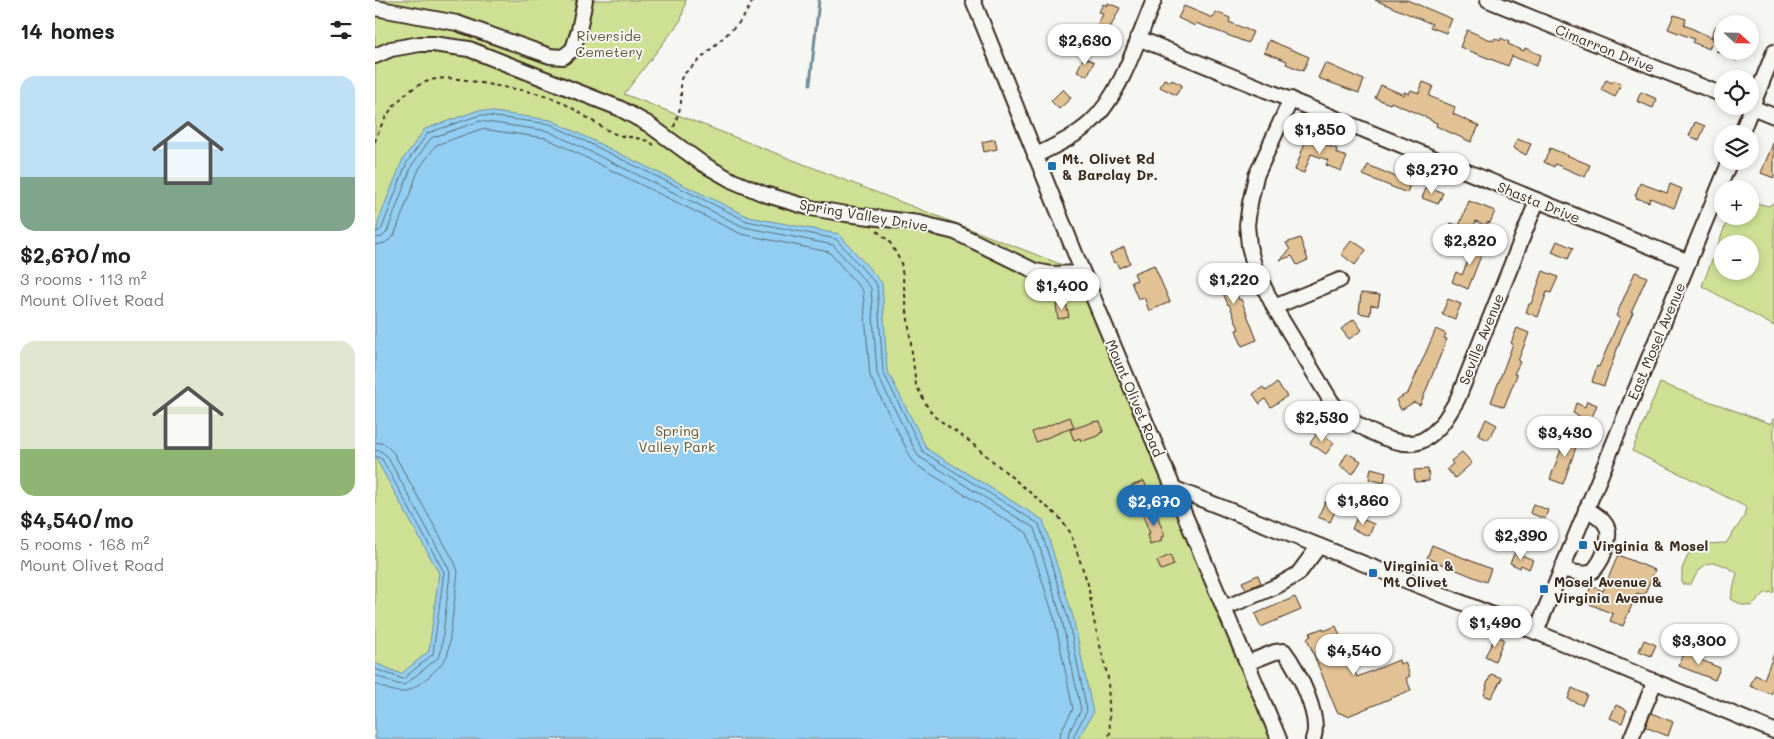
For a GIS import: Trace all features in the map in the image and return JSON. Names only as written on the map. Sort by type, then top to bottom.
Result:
[{"type":"street","points":[[375,8],[457,23],[549,56],[563,57],[573,49],[585,0]]},
{"type":"street","name":"Mount Olivet Road","points":[[973,0],[1083,273],[1279,739]]},
{"type":"street","points":[[1035,156],[1076,134],[1091,122],[1105,106],[1118,85],[1154,0]]},
{"type":"street","name":"Cimarron Drive","points":[[1488,0],[1714,91]]},
{"type":"street","name":"Shasta Drive","points":[[1138,38],[1689,262]]},
{"type":"street","name":"Spring Valley Drive","points":[[375,56],[391,49],[420,44],[469,49],[619,108],[648,124],[703,164],[733,181],[764,194],[811,208],[919,223],[955,232],[1035,271],[1051,274],[1083,273]]},
{"type":"street","points":[[1759,88],[1774,52]]},
{"type":"street","points":[[1291,99],[1257,176],[1250,203],[1247,225],[1249,246],[1255,270],[1274,307],[1340,280]]},
{"type":"street","points":[[1759,110],[1774,116]]},
{"type":"street","name":"East Mosel Avenue","points":[[1536,632],[1726,170]]},
{"type":"street","name":"Seville Avenue","points":[[1274,307],[1336,409],[1357,424],[1378,435],[1400,442],[1423,440],[1439,428],[1448,417],[1537,201]]},
{"type":"street","points":[[1173,488],[1536,632],[1774,731]]},
{"type":"street","points":[[1562,569],[1589,573],[1601,560],[1607,546],[1608,534],[1605,522],[1600,516],[1586,509]]},
{"type":"street","points":[[1224,608],[1277,586],[1298,574],[1319,546]]},
{"type":"street","points":[[1247,663],[1284,650],[1292,661],[1313,711],[1315,731],[1313,739]]},
{"type":"street","points":[[1631,739],[1655,681]]},
{"type":"path","points":[[375,142],[386,117],[406,94],[421,84],[435,79],[450,78],[541,94],[566,105],[611,132],[625,137],[644,140],[655,146],[664,144],[669,138],[678,117],[681,105],[681,79],[683,75],[742,20],[753,0]]},
{"type":"path","points":[[876,230],[889,242],[901,262],[916,385],[928,408],[935,417],[969,441],[1059,517],[1070,532],[1088,584],[1094,621],[1108,678],[1110,733],[1108,739]]},
{"type":"green space","name":"Spring Valley Park","points":[[375,0],[686,0],[681,20],[624,94],[1083,273],[1280,739],[375,739]]},
{"type":"green space","points":[[1774,203],[1774,326],[1702,286],[1714,255],[1714,280],[1759,280],[1759,235],[1722,235],[1726,225],[1759,225],[1759,204],[1768,206]]},
{"type":"green space","points":[[1660,383],[1771,424],[1774,418],[1774,592],[1765,593],[1752,606],[1742,605],[1731,599],[1737,573],[1716,563],[1710,563],[1700,569],[1691,584],[1682,584],[1682,569],[1690,550],[1706,544],[1726,543],[1744,517],[1746,507],[1632,451]]},
{"type":"water","name":"Spring Valley Park","points":[[479,110],[551,120],[749,217],[839,234],[882,283],[887,370],[927,449],[1043,520],[1073,617],[1093,713],[1078,739],[375,739],[375,663],[401,674],[429,651],[439,573],[375,457],[375,239],[379,219],[403,159],[425,129]]},
{"type":"building","points":[[1375,0],[1407,0],[1452,19],[1446,33],[1430,27],[1432,24]]},
{"type":"building","points":[[1108,3],[1120,8],[1103,42],[1092,37],[1103,14],[1099,12],[1103,4],[1107,6]]},
{"type":"building","points":[[1184,6],[1213,18],[1216,12],[1230,18],[1229,22],[1253,32],[1248,43],[1196,23],[1195,26],[1178,18]]},
{"type":"building","points":[[1674,15],[1686,19],[1684,25],[1713,38],[1709,49],[1692,42],[1694,39],[1668,29]]},
{"type":"building","points":[[1467,30],[1493,41],[1495,38],[1500,41],[1501,38],[1509,42],[1508,44],[1524,51],[1525,48],[1541,55],[1536,66],[1512,56],[1508,66],[1460,47]]},
{"type":"building","points":[[1269,40],[1309,57],[1303,71],[1286,64],[1287,61],[1264,52]]},
{"type":"building","points":[[1084,57],[1094,62],[1087,76],[1077,71]]},
{"type":"building","points":[[1325,63],[1364,80],[1359,93],[1318,78]]},
{"type":"building","points":[[1164,79],[1171,82],[1172,80],[1182,85],[1176,95],[1160,87]]},
{"type":"building","points":[[1606,80],[1612,83],[1614,80],[1621,84],[1615,97],[1601,90]]},
{"type":"building","points":[[1423,82],[1433,86],[1429,96],[1455,107],[1453,114],[1479,126],[1471,142],[1436,126],[1437,123],[1430,119],[1391,102],[1390,104],[1375,98],[1381,85],[1404,95],[1404,92],[1409,94],[1411,90],[1419,93]]},
{"type":"building","points":[[1063,89],[1071,98],[1059,109],[1051,101]]},
{"type":"building","points":[[1641,92],[1657,99],[1653,108],[1637,101]]},
{"type":"building","points":[[1695,122],[1705,126],[1699,140],[1689,136]]},
{"type":"building","points":[[1307,137],[1337,149],[1336,153],[1347,157],[1341,171],[1326,165],[1328,160],[1311,154],[1304,173],[1295,170]]},
{"type":"building","points":[[995,139],[997,149],[984,152],[982,142]]},
{"type":"building","points":[[1517,139],[1531,144],[1526,155],[1513,148]]},
{"type":"building","points":[[1774,141],[1774,178],[1761,173]]},
{"type":"building","points":[[1550,148],[1590,165],[1585,177],[1555,164],[1554,167],[1544,162]]},
{"type":"building","points":[[1368,165],[1411,181],[1407,193],[1363,175]]},
{"type":"building","points":[[1640,183],[1667,193],[1670,184],[1682,189],[1674,208],[1650,198],[1649,202],[1636,198]]},
{"type":"building","points":[[1427,186],[1443,193],[1438,204],[1422,198]]},
{"type":"building","points":[[1469,201],[1495,211],[1490,223],[1487,222],[1486,226],[1476,221],[1467,243],[1446,235],[1451,223],[1459,226]]},
{"type":"building","points":[[1300,238],[1308,260],[1297,265],[1292,256],[1280,260],[1290,250],[1286,243]]},
{"type":"building","points":[[1352,240],[1366,250],[1355,265],[1341,254]]},
{"type":"building","points":[[1473,241],[1485,245],[1468,289],[1452,282],[1456,272],[1462,275],[1469,258],[1466,257]]},
{"type":"building","points":[[1557,241],[1573,248],[1568,259],[1552,252]]},
{"type":"building","points":[[1124,247],[1130,263],[1119,268],[1116,262],[1114,263],[1110,254]]},
{"type":"building","points":[[1154,265],[1170,302],[1149,311],[1144,297],[1138,299],[1131,282],[1137,280],[1134,273]]},
{"type":"building","points":[[1229,268],[1239,300],[1241,299],[1257,340],[1242,346],[1236,330],[1239,329],[1229,304],[1221,288],[1219,289],[1218,286],[1212,288],[1208,276]]},
{"type":"building","points":[[1543,271],[1558,277],[1551,293],[1547,292],[1538,317],[1526,312],[1529,304],[1531,304]]},
{"type":"building","points":[[1635,272],[1647,277],[1631,312],[1633,312],[1621,338],[1604,386],[1592,382],[1597,366],[1599,367],[1620,318],[1616,316]]},
{"type":"building","points":[[1361,293],[1380,295],[1378,306],[1371,305],[1370,315],[1359,313]]},
{"type":"building","points":[[1448,299],[1461,304],[1455,319],[1442,314]]},
{"type":"building","points":[[1066,303],[1069,317],[1058,319],[1056,305]]},
{"type":"building","points":[[1354,319],[1362,330],[1349,339],[1341,329]]},
{"type":"building","points":[[1517,328],[1529,333],[1518,361],[1520,362],[1514,374],[1517,375],[1504,407],[1491,402],[1513,344],[1511,343]]},
{"type":"building","points":[[1436,329],[1446,334],[1444,338],[1447,339],[1420,405],[1414,402],[1401,410],[1396,400],[1408,393]]},
{"type":"building","points":[[1277,383],[1287,396],[1271,407],[1265,399],[1260,404],[1253,394],[1263,387],[1266,391]]},
{"type":"building","points":[[1587,401],[1597,405],[1590,422],[1573,413],[1576,403],[1585,407]]},
{"type":"building","points":[[1070,417],[1074,427],[1036,442],[1032,432]]},
{"type":"building","points":[[1486,419],[1497,425],[1488,440],[1478,435]]},
{"type":"building","points":[[1100,421],[1103,432],[1100,435],[1081,441],[1080,438],[1074,440],[1070,430]]},
{"type":"building","points":[[1319,431],[1334,443],[1326,454],[1310,443]]},
{"type":"building","points":[[1568,431],[1580,436],[1563,484],[1550,479]]},
{"type":"building","points":[[1462,452],[1472,463],[1455,478],[1447,469],[1453,464],[1451,461]]},
{"type":"building","points":[[1347,453],[1361,461],[1353,474],[1340,466]]},
{"type":"building","points":[[1371,468],[1386,472],[1384,483],[1369,479]]},
{"type":"building","points":[[1428,469],[1429,481],[1415,482],[1414,470]]},
{"type":"building","points":[[1144,481],[1149,493],[1135,498],[1131,486]]},
{"type":"building","points":[[1325,502],[1337,507],[1330,522],[1318,517]]},
{"type":"building","points":[[1533,504],[1548,510],[1545,519],[1530,513]]},
{"type":"building","points":[[1155,510],[1165,536],[1161,537],[1162,541],[1150,545],[1147,534],[1150,533],[1142,514]]},
{"type":"building","points":[[1357,517],[1374,524],[1369,536],[1352,529]]},
{"type":"building","points":[[1432,545],[1491,569],[1486,582],[1427,558]]},
{"type":"building","points":[[1515,552],[1533,560],[1529,569],[1521,565],[1520,568],[1510,563]]},
{"type":"building","points":[[1170,555],[1174,565],[1161,570],[1157,561]]},
{"type":"building","points":[[1618,555],[1655,570],[1644,595],[1637,593],[1623,626],[1610,621],[1613,614],[1585,602],[1591,586],[1603,591]]},
{"type":"building","points":[[1258,575],[1261,583],[1246,589],[1242,582]]},
{"type":"building","points":[[1295,597],[1301,610],[1261,627],[1255,614]]},
{"type":"building","points":[[1336,626],[1357,677],[1399,660],[1400,664],[1405,662],[1410,676],[1406,678],[1411,690],[1348,716],[1337,712],[1307,638],[1311,636],[1310,633],[1323,628],[1324,631]]},
{"type":"building","points":[[1496,636],[1504,639],[1495,661],[1485,656]]},
{"type":"building","points":[[1644,640],[1656,645],[1651,656],[1639,651]]},
{"type":"building","points":[[1685,651],[1720,668],[1715,680],[1679,666]]},
{"type":"building","points":[[1774,654],[1774,687],[1771,694],[1750,686],[1755,675],[1764,679]]},
{"type":"building","points":[[1491,674],[1502,678],[1491,698],[1484,695]]},
{"type":"building","points":[[1572,688],[1587,695],[1582,705],[1568,699]]},
{"type":"building","points":[[1616,705],[1627,710],[1622,723],[1610,718]]},
{"type":"building","points":[[1651,713],[1673,722],[1668,736],[1645,727]]},
{"type":"waterway","points":[[810,84],[819,0]]},
{"type":"place","name":"Mt. Olivet Rd & Barclay Dr.","points":[[1052,166]]},
{"type":"place","name":"Virginia & Mosel","points":[[1583,545]]},
{"type":"place","name":"Virginia & Mt Olivet","points":[[1373,573]]},
{"type":"place","name":"Mosel Avenue & Virginia Avenue","points":[[1544,589]]},
{"type":"park label","name":"Riverside Cemetery","points":[[609,43]]}]
